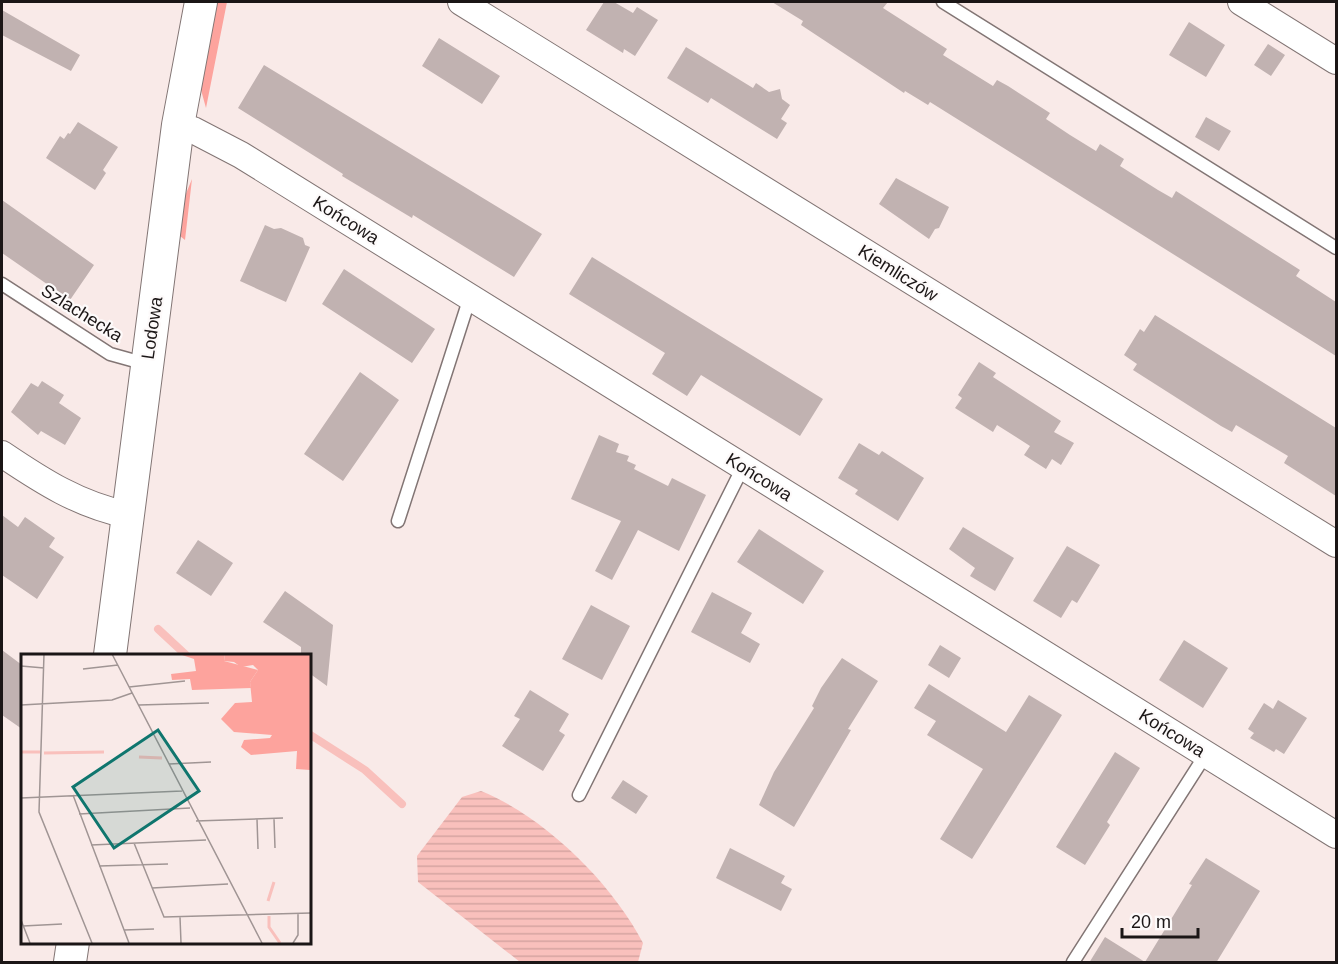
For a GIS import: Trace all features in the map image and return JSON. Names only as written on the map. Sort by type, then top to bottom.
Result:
[{"type":"street","name":"Lodowa","points":[[110,654],[178,125],[201,2]]},
{"type":"street","name":"Kiemliczów","points":[[461,2],[1336,544]]},
{"type":"street","points":[[1241,2],[1336,61]]},
{"type":"street","name":"Końcowa","points":[[178,125],[194,129],[241,155],[1336,835]]},
{"type":"street","points":[[2,454],[59,492],[90,505],[128,515]]},
{"type":"street","points":[[70,963],[73,943]]},
{"type":"lane","points":[[943,2],[1336,248]]},
{"type":"lane","name":"Szlachecka","points":[[2,284],[110,354],[147,364]]},
{"type":"lane","points":[[398,520],[470,297]]},
{"type":"lane","points":[[579,795],[743,467]]},
{"type":"lane","points":[[1073,963],[1206,754]]},
{"type":"shaded area","points":[[217,2],[227,2],[206,108],[201,90]]},
{"type":"shaded area","points":[[192,179],[185,240],[180,236],[185,196]]},
{"type":"shaded area","points":[[481,791],[529,817],[552,834],[595,875],[613,897],[643,943],[638,962],[520,962],[418,882],[417,856],[462,797]]},
{"type":"building","points":[[604,2],[614,2],[633,13],[637,7],[658,20],[635,56],[624,49],[623,53],[586,30]]},
{"type":"building","points":[[772,2],[888,2],[883,8],[947,49],[943,55],[993,86],[997,80],[1008,86],[1050,113],[1046,119],[1070,135],[1096,151],[1100,144],[1124,159],[1120,166],[1158,190],[1172,198],[1176,191],[1300,270],[1296,276],[1336,302],[1336,356],[930,102],[928,105],[905,91],[904,93],[801,25],[803,21]]},
{"type":"building","points":[[2,10],[80,55],[71,71],[2,35]]},
{"type":"building","points":[[1189,22],[1225,45],[1206,77],[1169,55]]},
{"type":"building","points":[[439,38],[500,76],[482,104],[422,66]]},
{"type":"building","points":[[1268,44],[1285,55],[1271,76],[1254,65]]},
{"type":"building","points":[[686,47],[753,88],[756,83],[769,92],[780,89],[782,99],[790,105],[781,119],[787,123],[777,139],[711,98],[708,103],[667,78]]},
{"type":"building","points":[[264,65],[542,234],[514,277],[413,215],[412,218],[342,176],[343,174],[238,108]]},
{"type":"building","points":[[1206,117],[1231,131],[1219,151],[1195,137]]},
{"type":"building","points":[[78,122],[118,147],[103,170],[106,173],[95,190],[46,158],[60,136],[64,139]]},
{"type":"building","points":[[896,178],[949,207],[939,228],[935,229],[929,239],[879,204]]},
{"type":"building","points":[[2,200],[94,265],[70,300],[2,253]]},
{"type":"building","points":[[265,225],[274,229],[281,228],[303,238],[305,245],[310,247],[286,302],[240,281]]},
{"type":"building","points":[[592,257],[823,399],[800,436],[701,375],[687,396],[652,374],[665,353],[569,294]]},
{"type":"building","points":[[344,269],[435,329],[412,363],[322,304]]},
{"type":"building","points":[[1155,315],[1336,428],[1336,496],[1284,463],[1288,456],[1236,425],[1232,432],[1221,426],[1133,370],[1137,364],[1124,355],[1140,329],[1144,332]]},
{"type":"building","points":[[979,362],[996,373],[993,377],[1061,421],[1054,432],[1074,443],[1061,465],[1052,459],[1046,469],[1024,455],[1030,446],[997,425],[993,432],[955,408],[962,398],[958,395]]},
{"type":"building","points":[[360,372],[399,400],[343,481],[304,454]]},
{"type":"building","points":[[42,381],[64,395],[59,403],[81,418],[65,445],[41,431],[38,435],[11,412],[31,383],[38,387]]},
{"type":"building","points":[[599,435],[619,444],[616,452],[629,456],[627,461],[636,465],[634,469],[668,486],[672,478],[706,495],[679,551],[638,530],[612,580],[595,571],[621,521],[571,499]]},
{"type":"building","points":[[859,443],[879,455],[882,451],[924,478],[898,521],[855,494],[858,490],[838,478]]},
{"type":"building","points":[[2,515],[18,527],[25,517],[55,538],[49,547],[64,557],[37,599],[2,575]]},
{"type":"building","points":[[963,527],[1014,558],[995,591],[970,576],[975,568],[949,549]]},
{"type":"building","points":[[759,529],[824,571],[803,604],[737,562]]},
{"type":"building","points":[[198,540],[233,563],[211,596],[176,573]]},
{"type":"building","points":[[1067,546],[1100,565],[1077,603],[1072,600],[1061,618],[1033,601]]},
{"type":"building","points":[[285,591],[333,625],[327,686],[310,674],[310,654],[301,654],[301,647],[263,622]]},
{"type":"building","points":[[712,592],[752,613],[741,633],[760,644],[750,663],[691,632]]},
{"type":"building","points":[[591,605],[630,626],[602,680],[562,659]]},
{"type":"building","points":[[1184,640],[1228,668],[1203,708],[1159,680]]},
{"type":"building","points":[[940,645],[961,658],[949,678],[928,665]]},
{"type":"building","points":[[2,650],[21,664],[21,728],[2,715]]},
{"type":"building","points":[[842,658],[878,681],[848,729],[851,730],[794,827],[759,805],[774,772],[814,708],[812,706],[821,688]]},
{"type":"building","points":[[929,684],[1006,732],[1029,695],[1062,715],[972,859],[940,839],[983,769],[927,735],[936,721],[914,708]]},
{"type":"building","points":[[530,690],[569,714],[559,731],[565,735],[543,771],[502,746],[520,719],[514,716]]},
{"type":"building","points":[[1278,700],[1307,718],[1284,754],[1276,749],[1274,752],[1250,738],[1254,733],[1248,729],[1264,703],[1273,709]]},
{"type":"building","points":[[1115,752],[1140,768],[1107,822],[1110,825],[1085,865],[1056,847]]},
{"type":"building","points":[[623,780],[648,796],[636,814],[611,798]]},
{"type":"building","points":[[730,848],[785,876],[781,883],[792,889],[781,911],[716,878]]},
{"type":"building","points":[[1206,858],[1260,891],[1216,963],[1089,963],[1105,937],[1145,962]]},
{"type":"waterway","points":[[158,629],[185,654]]},
{"type":"waterway","points":[[310,735],[365,770],[402,804]]}]
